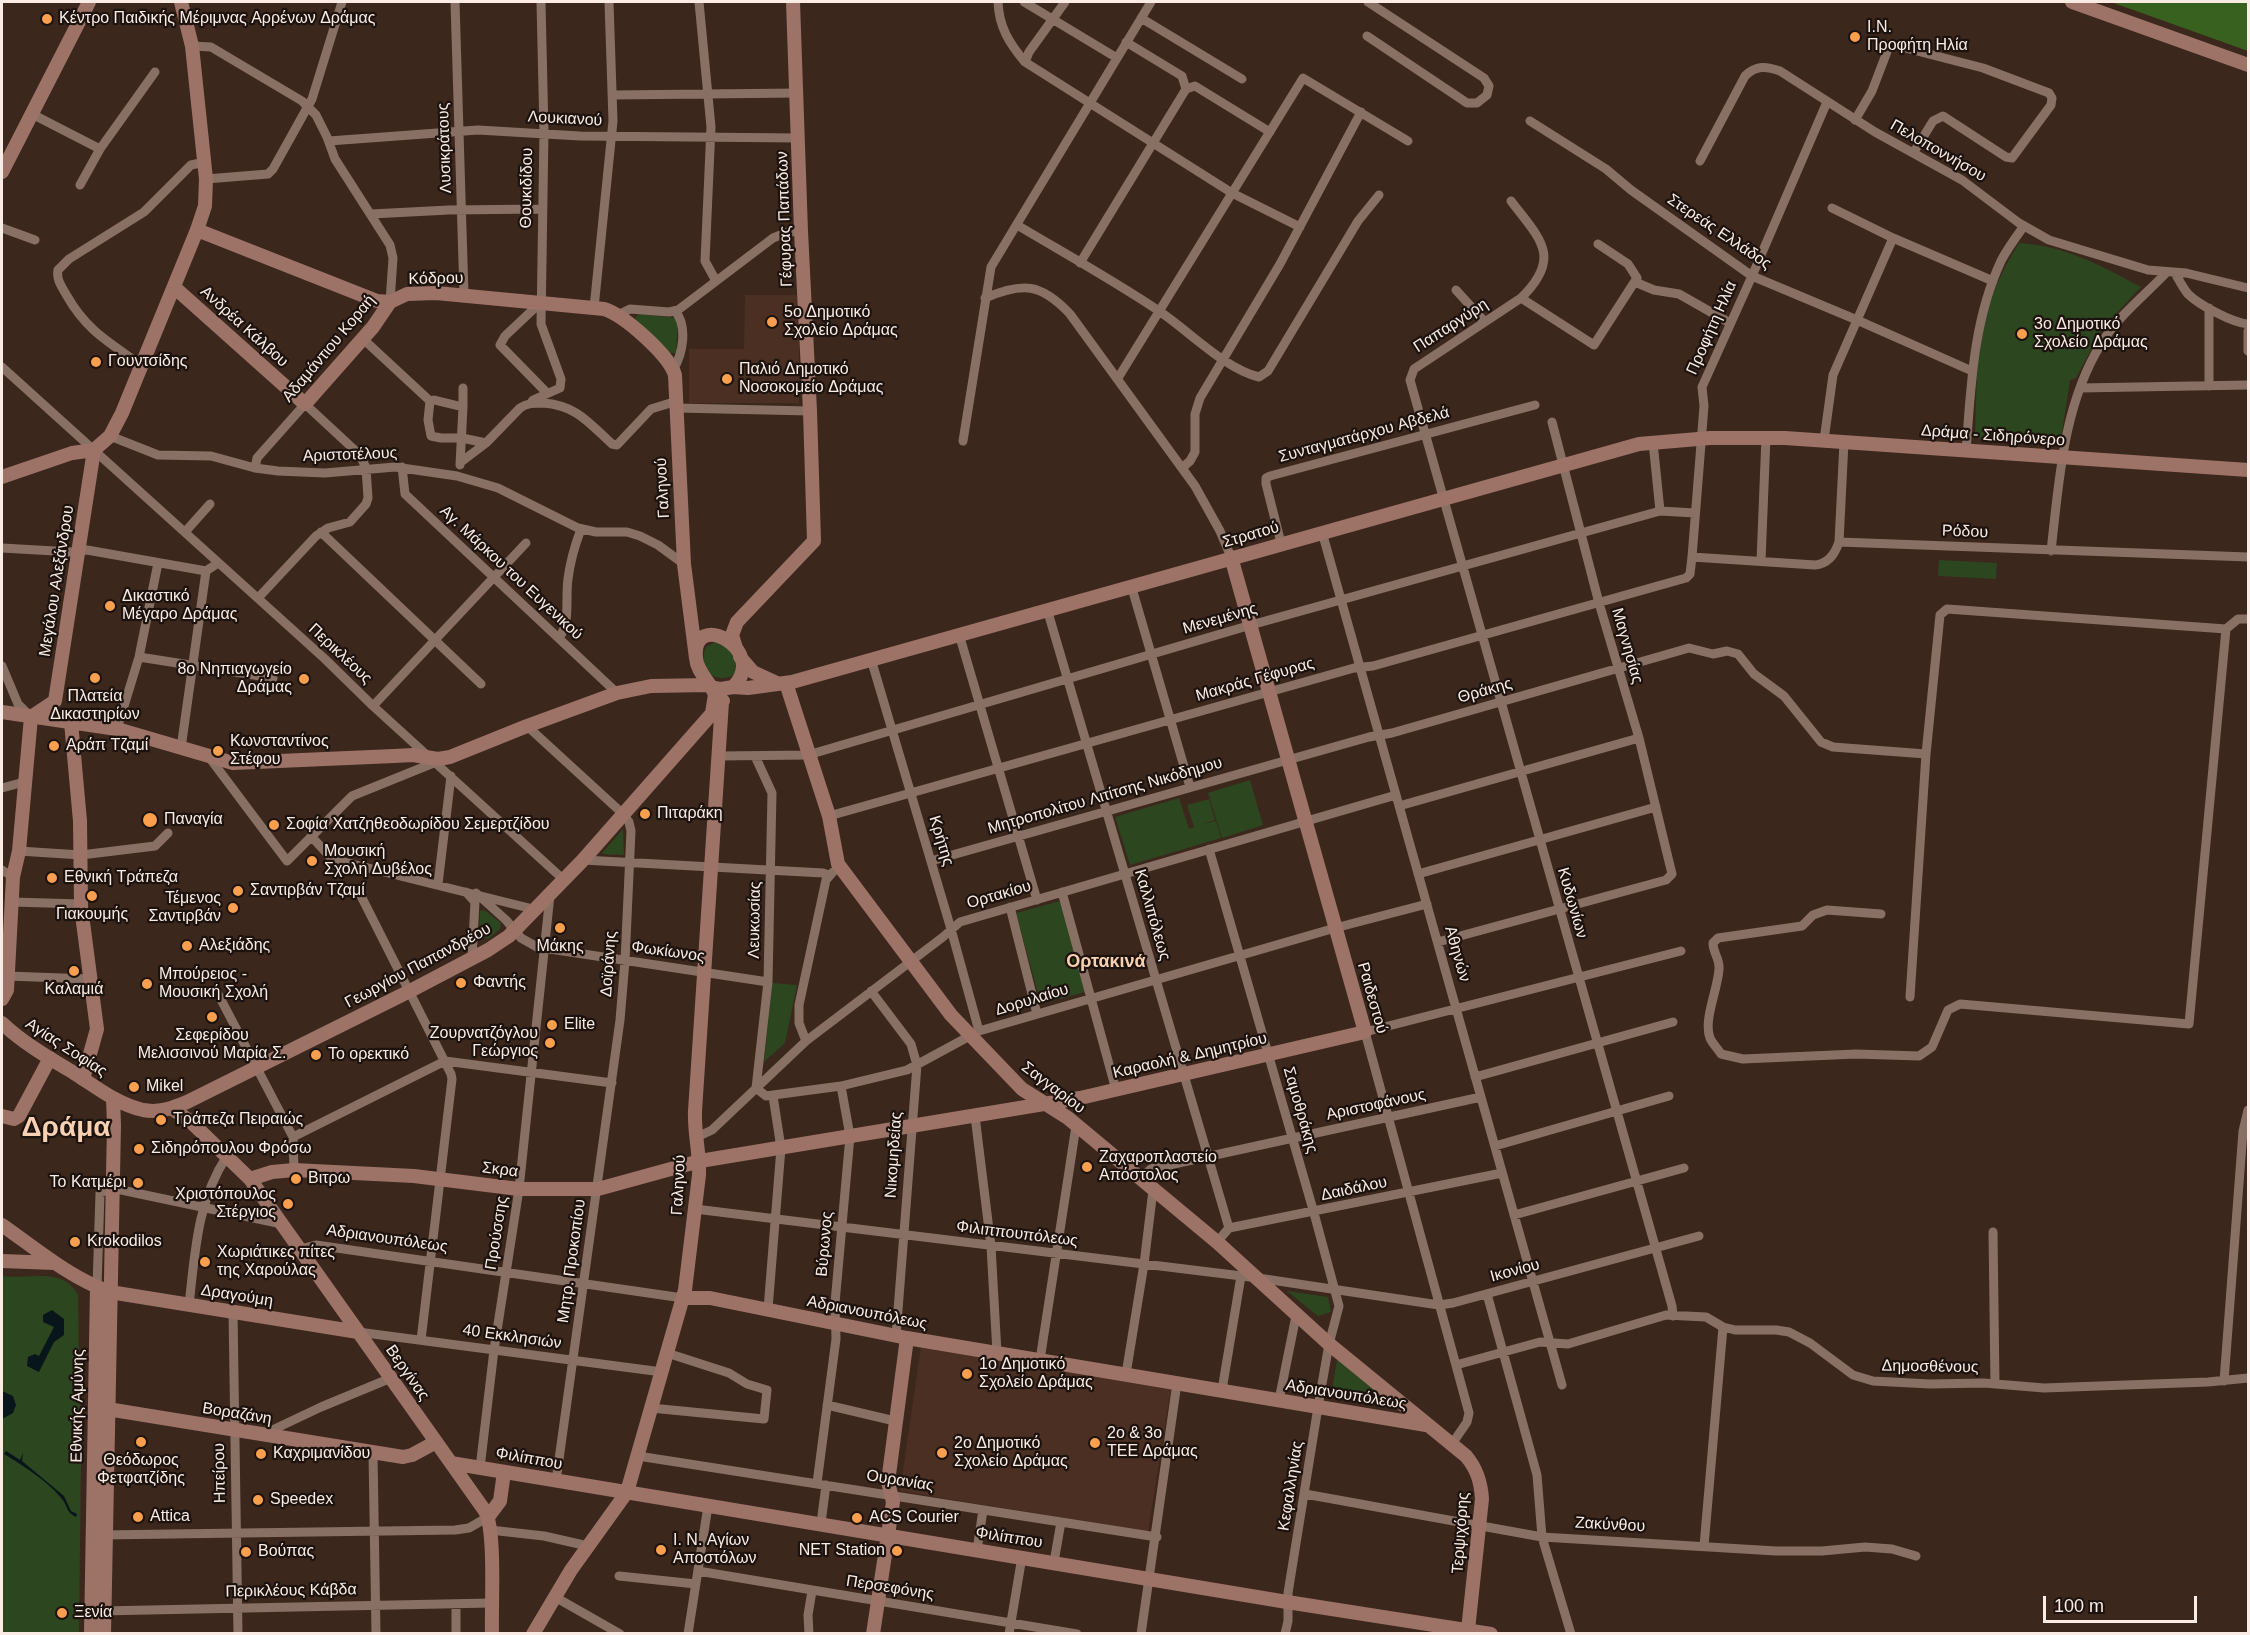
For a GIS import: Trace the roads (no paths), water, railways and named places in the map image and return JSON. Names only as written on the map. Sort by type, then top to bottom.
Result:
[{"type":"street","points":[[2,172],[89,2]]},
{"type":"street","points":[[2,477],[72,453],[94,450],[110,436],[122,413],[197,230],[206,198],[205,162],[192,46],[181,2]]},
{"type":"street","points":[[206,179],[268,174],[271,171],[309,106],[342,2]]},
{"type":"street","name":"Λυσικράτους","points":[[455,2],[464,294]]},
{"type":"street","name":"Θουκιδίδου","points":[[541,2],[543,132],[540,303],[542,329],[561,379],[560,388],[547,393]]},
{"type":"street","points":[[594,308],[611,136],[613,95],[609,2]]},
{"type":"street","points":[[699,2],[711,123],[705,261],[716,281]]},
{"type":"street","name":"Γέφυρας Παπάδων","points":[[711,635],[737,622],[814,541],[793,2]]},
{"type":"street","points":[[998,2],[1002,29],[1025,62],[1089,105],[1232,193],[1300,227]]},
{"type":"street","points":[[1024,2],[1117,58]]},
{"type":"street","points":[[1025,62],[1029,52],[1065,2]]},
{"type":"street","points":[[963,441],[991,267],[1151,2]]},
{"type":"street","points":[[1367,36],[1467,103],[1477,103],[1487,95],[1489,86],[1484,78],[1368,2]]},
{"type":"street","points":[[2072,2],[2248,65]]},
{"type":"street","points":[[1141,18],[1242,79]]},
{"type":"street","points":[[1126,42],[1182,76],[1186,89]]},
{"type":"street","points":[[1855,120],[1872,92],[1890,44],[1983,68],[2049,93],[2052,98],[2051,105],[2012,158],[2006,157],[1942,117],[1933,121],[1914,152]]},
{"type":"street","name":"Αδαμάντιου Κοραή","points":[[192,46],[211,47],[309,106],[329,141],[335,159],[392,251],[390,302],[362,338],[257,458],[255,468]]},
{"type":"street","name":"Πελοποννήσου","points":[[1700,161],[1745,76],[1751,70],[1770,68],[1780,71],[1855,120],[1975,189],[2024,226],[2054,242],[2133,267],[2186,273],[2248,288]]},
{"type":"street","points":[[80,185],[100,149],[155,72]]},
{"type":"street","points":[[1119,378],[1303,78],[1408,141]]},
{"type":"street","points":[[1080,263],[1186,89],[1195,86],[1270,132]]},
{"type":"street","points":[[613,95],[797,93]]},
{"type":"street","name":"Προφήτη Ηλία","points":[[1689,575],[1704,406],[1702,387],[1827,102]]},
{"type":"street","points":[[1182,468],[1195,452],[1195,414],[1200,398],[1280,264],[1360,112]]},
{"type":"street","points":[[32,114],[100,149]]},
{"type":"street","name":"Στερεάς Ελλάδος","points":[[1530,121],[1606,169],[1631,190],[1752,276],[1972,371]]},
{"type":"street","name":"Λουκιανού","points":[[329,141],[460,130],[611,136],[799,138]]},
{"type":"street","points":[[141,365],[82,320],[58,281],[60,268],[144,212],[191,165],[205,162]]},
{"type":"street","points":[[1017,225],[1159,311],[1250,375],[1259,377],[1268,372],[1358,221],[1378,195]]},
{"type":"street","name":"Παπαργύρη","points":[[1443,498],[1410,385],[1411,372],[1521,298],[1538,278],[1545,264],[1545,256],[1532,230],[1511,201]]},
{"type":"street","points":[[1832,208],[1893,238],[1993,281]]},
{"type":"street","points":[[371,214],[462,209],[542,209]]},
{"type":"street","points":[[1966,451],[1972,371],[1978,330],[2002,258],[2024,226]]},
{"type":"street","points":[[2,228],[35,240]]},
{"type":"street","name":"Κόδρου","points":[[197,230],[377,301],[390,302],[403,295],[414,293],[464,294],[608,310],[618,315],[662,355],[674,370]]},
{"type":"street","points":[[674,370],[681,357],[682,349],[681,320],[675,311],[780,234],[801,231]]},
{"type":"street","points":[[1824,440],[1833,375],[1893,238]]},
{"type":"street","points":[[1521,298],[1594,345],[1635,282],[1636,274],[1628,264],[1598,244]]},
{"type":"street","points":[[2051,551],[2062,457],[2080,388],[2102,342],[2170,273],[2196,302],[2240,323],[2248,324]]},
{"type":"street","points":[[1635,282],[1647,288],[1679,294],[1730,322]]},
{"type":"street","name":"Ανδρέα Κάλβου","points":[[174,287],[358,453],[366,468]]},
{"type":"street","points":[[985,298],[1015,287],[1029,287],[1058,301],[1119,378],[1182,468],[1211,514],[1231,557]]},
{"type":"street","points":[[1456,290],[1485,322]]},
{"type":"street","points":[[461,462],[486,443],[520,408],[547,393],[500,345],[505,336],[540,303]]},
{"type":"street","points":[[2209,308],[2209,386]]},
{"type":"street","name":"Κόδρου","points":[[618,315],[630,309],[675,311]]},
{"type":"street","points":[[2248,331],[2248,351]]},
{"type":"street","points":[[362,338],[430,401],[463,407]]},
{"type":"street","name":"Περικλέους","points":[[2,367],[258,598],[564,880]]},
{"type":"street","name":"Γαληνού","points":[[674,370],[684,564],[696,658]]},
{"type":"street","points":[[2080,388],[2248,385]]},
{"type":"street","points":[[457,476],[461,462],[463,388]]},
{"type":"street","points":[[430,401],[428,420],[431,436],[462,438],[486,443]]},
{"type":"street","points":[[531,403],[568,407],[612,444],[617,445],[651,409],[677,404],[810,411]]},
{"type":"street","name":"Συνταγματάρχου Αβδελά","points":[[1281,543],[1266,478],[1535,405]]},
{"type":"street","name":"Μαγνησίας","points":[[1552,422],[1599,603],[1639,738],[1672,870],[1671,877],[1559,909]]},
{"type":"street","name":"Αριστοτέλους","points":[[110,436],[158,454],[211,456],[255,468],[325,473],[402,467],[457,476],[498,488],[581,529],[631,533],[658,546],[684,564]]},
{"type":"street","name":"Δράμα - Σιδηρόνερο","points":[[1734,437],[1824,440],[2248,470]]},
{"type":"street","name":"Στρατού","points":[[731,687],[748,688],[783,683],[1629,446],[1653,442],[1734,437]]},
{"type":"street","points":[[1761,561],[1766,437]]},
{"type":"street","points":[[1653,442],[1660,511]]},
{"type":"street","points":[[1692,557],[1823,564],[1835,552],[1839,542],[1844,442]]},
{"type":"street","name":"Μεγάλου Αλεξάνδρου","points":[[55,702],[94,450]]},
{"type":"street","name":"Αγ. Μάρκου του Ευγενικού","points":[[402,467],[405,494],[617,693]]},
{"type":"street","points":[[258,598],[321,532],[350,522],[366,504],[368,498],[366,468]]},
{"type":"street","name":"Κυδωνίων","points":[[1443,498],[1672,1305],[1673,1316]]},
{"type":"street","points":[[185,532],[210,504]]},
{"type":"street","name":"Μενεμένης","points":[[719,756],[808,755],[1151,654],[1660,511],[1695,513]]},
{"type":"street","points":[[559,638],[566,626],[569,568],[581,529]]},
{"type":"street","points":[[321,532],[481,684]]},
{"type":"street","name":"Αθηνών","points":[[1322,532],[1562,1386]]},
{"type":"street","name":"Ρόδου","points":[[1839,542],[2248,557]]},
{"type":"street","points":[[373,706],[526,543]]},
{"type":"street","points":[[2,548],[78,552],[87,550],[206,571],[219,563]]},
{"type":"street","name":"Ραιδεστού","points":[[1231,557],[1456,1365],[1469,1418],[1452,1444]]},
{"type":"street","points":[[117,729],[139,657],[158,563]]},
{"type":"street","points":[[181,748],[206,571]]},
{"type":"street","name":"Μακράς Γέφυρας","points":[[829,816],[1171,719],[1599,603],[1689,575]]},
{"type":"street","points":[[1131,585],[1190,787]]},
{"type":"street","name":"Καλλιπόλεως","points":[[1047,609],[1228,1228]]},
{"type":"street","points":[[1910,997],[1926,754],[1940,615],[1947,609],[2226,628],[2238,619],[2248,619]]},
{"type":"street","points":[[690,622],[711,635],[726,638],[753,672],[783,683]]},
{"type":"street","points":[[208,757],[287,861],[352,796],[434,760],[450,757],[617,693],[651,686],[731,687],[741,674],[742,667],[732,634],[737,622]]},
{"type":"street","points":[[1881,914],[1827,910],[1814,915],[1802,926],[1718,938],[1713,943],[1713,951],[1720,967],[1709,1021],[1710,1038],[1721,1054],[1743,1059],[1856,1054],[1918,1056],[1932,1047],[1948,1010],[1960,1004],[2189,1024],[2226,628]]},
{"type":"street","points":[[959,634],[1036,900]]},
{"type":"street","points":[[710,717],[716,699],[696,658],[698,644],[711,635]]},
{"type":"street","name":"Θράκης","points":[[1288,760],[1689,648],[1713,654],[1727,651],[1738,654],[1754,674],[1784,696],[1821,742],[1833,747],[1926,754]]},
{"type":"street","points":[[139,657],[273,678]]},
{"type":"street","name":"Κρήτης","points":[[871,659],[951,929],[975,1033]]},
{"type":"street","points":[[2,666],[18,704],[31,717]]},
{"type":"street","name":"Σαγγαρίου","points":[[783,683],[829,816],[834,871],[910,962],[975,1033],[1019,1086],[1063,1114],[1138,1179],[1217,1242],[1296,1316],[1428,1425]]},
{"type":"street","name":"Γεωργίου Παπανδρέου","points":[[171,1108],[410,991],[494,946],[515,931],[583,860],[622,813],[710,717],[731,687]]},
{"type":"street","points":[[31,717],[55,702],[71,722],[81,855],[81,904],[97,1031],[83,1079]]},
{"type":"street","name":"Γαληνού","points":[[533,1634],[588,1546],[627,1492],[683,1299],[696,1209],[700,1161],[695,1115],[722,702]]},
{"type":"street","points":[[2,712],[117,729],[233,763],[406,755],[434,760]]},
{"type":"street","points":[[2,999],[7,990],[6,922],[12,902],[7,874],[18,851],[31,717]]},
{"type":"street","points":[[527,726],[622,813]]},
{"type":"street","points":[[1399,806],[1639,738]]},
{"type":"street","name":"Λευκωσίας","points":[[754,756],[772,793],[768,982],[756,1088]]},
{"type":"street","name":"Μητροπολίτου Λιτίτσης Νικόδημου","points":[[931,861],[1288,760]]},
{"type":"street","points":[[438,884],[451,776]]},
{"type":"street","points":[[2,788],[24,782]]},
{"type":"street","name":"Ορτακίου","points":[[696,1137],[712,1131],[806,1041],[960,922],[1396,795]]},
{"type":"street","points":[[1418,874],[1656,807]]},
{"type":"street","name":"Δοϊράνης","points":[[598,1189],[625,961],[630,826],[622,813]]},
{"type":"street","points":[[18,851],[81,855],[155,846],[168,833]]},
{"type":"street","name":"Φωκίωνος","points":[[311,836],[332,859],[537,910]]},
{"type":"street","name":"Σαμοθράκης","points":[[1209,849],[1336,1288],[1339,1308],[1329,1344]]},
{"type":"street","points":[[583,860],[823,873],[834,871]]},
{"type":"street","points":[[806,1041],[799,1023],[799,1005],[826,879],[834,871]]},
{"type":"street","points":[[464,890],[475,902],[472,958]]},
{"type":"street","points":[[359,892],[452,1079],[421,1340]]},
{"type":"street","points":[[1062,892],[1116,1090]]},
{"type":"street","name":"Φωκίωνος","points":[[476,893],[525,941],[544,949],[768,982]]},
{"type":"street","name":"Προύσσης","points":[[480,1467],[494,1350],[519,1189],[550,895]]},
{"type":"street","points":[[12,902],[81,904]]},
{"type":"street","name":"Δορυλαίου","points":[[773,1096],[841,1086],[907,1070],[975,1033],[1335,928],[1427,904]]},
{"type":"street","points":[[1010,907],[1037,1014]]},
{"type":"street","points":[[1438,942],[1559,909]]},
{"type":"street","name":"Καραολή & Δημητρίου","points":[[700,1161],[975,1116],[1116,1090],[1457,1010],[1681,951]]},
{"type":"street","points":[[7,976],[90,979]]},
{"type":"street","name":"Νικομηδείας","points":[[871,991],[911,1044],[916,1065],[905,1236],[902,1337],[888,1482],[893,1501],[873,1634]]},
{"type":"street","points":[[217,992],[293,1137],[294,1170]]},
{"type":"street","points":[[1476,1077],[1673,1022]]},
{"type":"street","name":"Αγίας Σοφίας","points":[[2,1023],[113,1099],[144,1110],[163,1111],[171,1108]]},
{"type":"street","points":[[2,1116],[16,1118],[50,1058]]},
{"type":"street","points":[[293,1137],[445,1061],[612,1083]]},
{"type":"street","name":"Βύρωνος","points":[[821,1523],[821,1484],[827,1405],[836,1339],[835,1303],[850,1136],[841,1086]]},
{"type":"street","points":[[756,1088],[762,1094],[773,1096],[781,1148],[768,1309]]},
{"type":"street","points":[[1495,1146],[1669,1096]]},
{"type":"street","name":"Αριστοφάνους","points":[[1138,1179],[1150,1170],[1481,1097]]},
{"type":"street","name":"Εθνικής Αμύνης","points":[[104,1634],[98,1611],[103,1289],[112,1188],[113,1099]]},
{"type":"street","name":"Βεργίνας","points":[[171,1108],[190,1121],[250,1179],[451,1462],[489,1523]]},
{"type":"street","points":[[2224,1381],[2243,1131],[2248,1110]]},
{"type":"street","points":[[975,1116],[991,1246],[997,1353]]},
{"type":"street","points":[[1040,1360],[1076,1126]]},
{"type":"street","points":[[189,1305],[203,1209],[211,1184],[227,1156]]},
{"type":"street","name":"Σκρα","points":[[250,1179],[272,1172],[294,1170],[440,1179],[519,1189],[598,1189],[700,1161]]},
{"type":"street","points":[[1514,1215],[1684,1168]]},
{"type":"street","name":"Δαιδάλου","points":[[1228,1228],[1502,1173]]},
{"type":"street","points":[[112,1188],[282,1224]]},
{"type":"street","name":"Μητρ. Προκοπίου","points":[[556,1480],[598,1189]]},
{"type":"street","points":[[1126,1374],[1144,1264],[1153,1190]]},
{"type":"street","name":"Φιλιππουπόλεως","points":[[696,1209],[1336,1288]]},
{"type":"street","points":[[2,1224],[55,1263],[103,1289]]},
{"type":"street","points":[[1217,1242],[1228,1228]]},
{"type":"street","points":[[1993,1232],[1995,1384]]},
{"type":"street","name":"Ικονίου","points":[[1336,1288],[1439,1305],[1533,1282],[1699,1236]]},
{"type":"street","name":"Αδριανουπόλεως","points":[[300,1249],[316,1245],[683,1299],[710,1298],[902,1337],[1428,1425]]},
{"type":"street","points":[[2,1261],[55,1263]]},
{"type":"street","points":[[1222,1390],[1241,1276]]},
{"type":"street","name":"Δραγούμη","points":[[103,1289],[358,1332]]},
{"type":"street","points":[[1487,1294],[1537,1475],[1542,1537],[1571,1634]]},
{"type":"street","name":"Ηπείρου","points":[[233,1312],[238,1634]]},
{"type":"street","points":[[1279,1400],[1296,1316]]},
{"type":"street","name":"Δημοσθένους","points":[[1456,1365],[1540,1342],[1568,1344],[1658,1317],[1673,1316],[1706,1317],[1723,1327],[1735,1330],[1789,1332],[1810,1343],[1853,1375],[1868,1381],[1995,1384],[2044,1388],[2224,1381],[2248,1378]]},
{"type":"street","points":[[1704,1546],[1723,1327]]},
{"type":"street","name":"40 Εκκλησιών","points":[[358,1332],[662,1372]]},
{"type":"street","name":"Κεφαλληνίας","points":[[1285,1634],[1288,1621],[1287,1602],[1329,1344]]},
{"type":"street","points":[[651,1408],[764,1419],[767,1390],[747,1384],[729,1373],[667,1353]]},
{"type":"street","points":[[263,1435],[321,1407],[391,1378]]},
{"type":"street","points":[[1141,1634],[1151,1578],[1177,1383]]},
{"type":"street","points":[[827,1405],[895,1421]]},
{"type":"street","name":"Βοραζάνη","points":[[101,1408],[373,1453],[409,1456],[436,1442]]},
{"type":"street","name":"Τερψιχόρης","points":[[1428,1425],[1466,1456],[1478,1473],[1482,1498],[1468,1630]]},
{"type":"street","points":[[373,1453],[376,1634]]},
{"type":"street","name":"Ουρανίας","points":[[638,1456],[1156,1537]]},
{"type":"street","name":"Φιλίππου","points":[[451,1462],[1491,1634]]},
{"type":"street","points":[[492,1634],[489,1523],[500,1501],[504,1472]]},
{"type":"street","name":"Ζακύνθου","points":[[1305,1494],[1542,1537],[1776,1551],[1892,1549],[1916,1556]]},
{"type":"street","points":[[688,1634],[708,1506]]},
{"type":"street","points":[[977,1550],[983,1510]]},
{"type":"street","points":[[1054,1562],[1061,1522]]},
{"type":"street","points":[[99,1536],[462,1529],[489,1523],[588,1546]]},
{"type":"street","points":[[1009,1634],[1022,1557]]},
{"type":"street","name":"Περσεφόνης","points":[[698,1571],[1077,1634]]},
{"type":"street","points":[[620,1576],[696,1584]]},
{"type":"street","points":[[809,1634],[808,1615],[812,1591]]},
{"type":"street","points":[[555,1597],[620,1634]]},
{"type":"street","name":"Περικλέους Κάβδα","points":[[98,1611],[491,1603]]},
{"type":"street","points":[[456,1604],[456,1634]]},
{"type":"street","name":"Εθνικής Αμύνης","points":[[91,1634],[98,1611]]},
{"type":"place","name":"Κέντρο Παιδικής Μέριμνας Αρρένων Δράμας","points":[[47,19]]},
{"type":"place","name":"Ι.Ν. Προφήτη Ηλία","points":[[1855,37]]},
{"type":"place","name":"5ο Δημοτικό Σχολείο Δράμας","points":[[772,322]]},
{"type":"place","name":"3ο Δημοτικό Σχολείο Δράμας","points":[[2022,334]]},
{"type":"place","name":"Γουντσίδης","points":[[96,362]]},
{"type":"place","name":"Παλιό Δημοτικό Νοσοκομείο Δράμας","points":[[727,379]]},
{"type":"place","name":"Δικαστικό Μέγαρο Δράμας","points":[[110,606]]},
{"type":"place","name":"Πλατεία Δικαστηρίων","points":[[95,678]]},
{"type":"place","name":"8ο Νηπιαγωγείο Δράμας","points":[[304,679]]},
{"type":"place","name":"Αράπ Τζαμί","points":[[54,746]]},
{"type":"place","name":"Κωνσταντίνος Στέφου","points":[[218,751]]},
{"type":"place","name":"Πιταράκη","points":[[645,814]]},
{"type":"place","name":"Παναγία","points":[[150,820]]},
{"type":"place","name":"Σοφία Χατζηθεοδωρίδου Σεμερτζίδου","points":[[274,825]]},
{"type":"place","name":"Μουσική Σχολή Δυβέλος","points":[[312,861]]},
{"type":"place","name":"Εθνική Τράπεζα","points":[[52,878]]},
{"type":"place","name":"Σαντιρβάν Τζαμί","points":[[238,891]]},
{"type":"place","name":"Γιακουμής","points":[[92,896]]},
{"type":"place","name":"Τέμενος Σαντιρβάν","points":[[233,908]]},
{"type":"place","name":"Μάκης","points":[[560,928]]},
{"type":"place","name":"Αλεξιάδης","points":[[187,946]]},
{"type":"place","name":"Καλαμιά","points":[[74,971]]},
{"type":"place","name":"Φαντής","points":[[461,983]]},
{"type":"place","name":"Μπούρειος - Μουσική Σχολή","points":[[147,984]]},
{"type":"place","name":"Σεφερίδου Μελισσινού Μαρία Σ.","points":[[212,1017]]},
{"type":"place","name":"Elite","points":[[552,1025]]},
{"type":"place","name":"Ζουρνατζόγλου Γεώργιος","points":[[550,1043]]},
{"type":"place","name":"Το ορεκτικό","points":[[316,1055]]},
{"type":"place","name":"Mikel","points":[[134,1087]]},
{"type":"place","name":"Τράπεζα Πειραιώς","points":[[161,1120]]},
{"type":"place","name":"Σιδηρόπουλου Φρόσω","points":[[139,1149]]},
{"type":"place","name":"Ζαχαροπλαστείο Απόστολος","points":[[1087,1167]]},
{"type":"place","name":"Βιτρω","points":[[296,1179]]},
{"type":"place","name":"Το Κατμέρι","points":[[138,1183]]},
{"type":"place","name":"Χριστόπουλος Στέργιος","points":[[288,1204]]},
{"type":"place","name":"Krokodilos","points":[[75,1242]]},
{"type":"place","name":"Χωριάτικες πίτες της Χαρούλας","points":[[205,1262]]},
{"type":"place","name":"1ο Δημοτικό Σχολείο Δράμας","points":[[967,1374]]},
{"type":"place","name":"Θεόδωρος Φετφατζίδης","points":[[141,1442]]},
{"type":"place","name":"2ο & 3ο ΤΕΕ Δράμας","points":[[1095,1443]]},
{"type":"place","name":"2ο Δημοτικό Σχολείο Δράμας","points":[[942,1453]]},
{"type":"place","name":"Καχριμανίδου","points":[[261,1454]]},
{"type":"place","name":"Speedex","points":[[258,1500]]},
{"type":"place","name":"Attica","points":[[138,1517]]},
{"type":"place","name":"ACS Courier","points":[[857,1518]]},
{"type":"place","name":"Ι. Ν. Αγίων Αποστόλων","points":[[661,1550]]},
{"type":"place","name":"NET Station","points":[[897,1551]]},
{"type":"place","name":"Βούπας","points":[[246,1552]]},
{"type":"place","name":"Ξενία","points":[[62,1613]]},
{"type":"district","name":"Ορτακινά","points":[[1106,962]]},
{"type":"district","name":"Δράμα","points":[[66,1128]]}]
